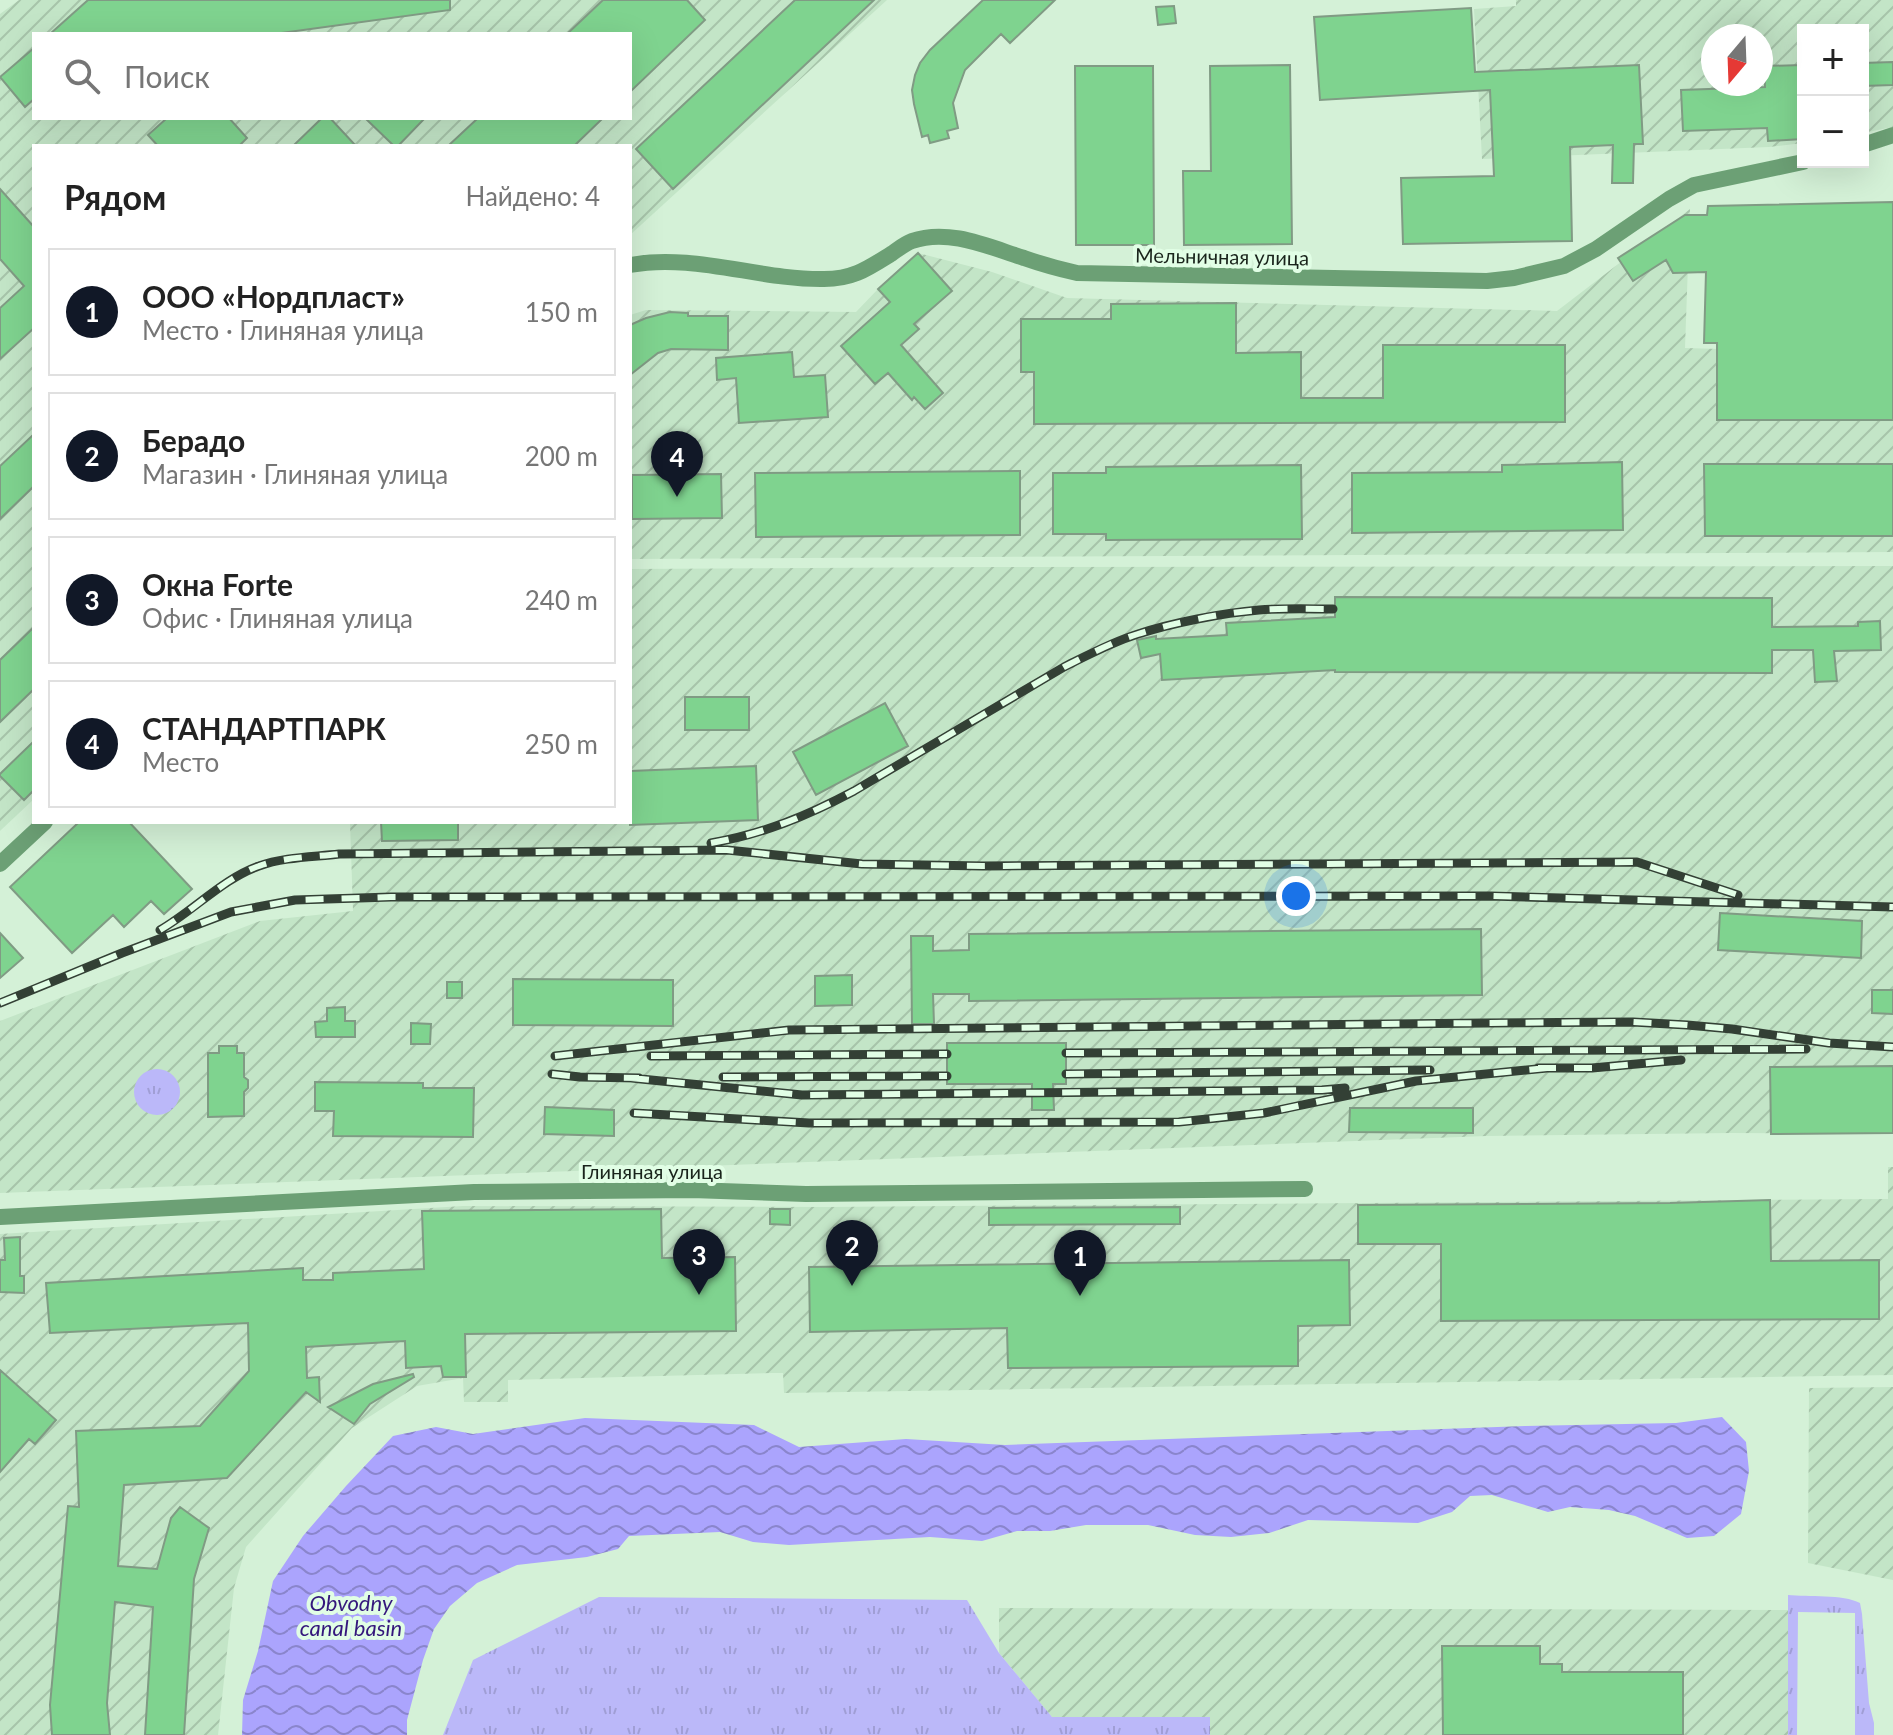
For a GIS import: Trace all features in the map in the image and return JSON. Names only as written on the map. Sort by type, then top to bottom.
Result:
[{"type":"street","points":[[1869,143],[1893,135]]},
{"type":"street","name":"Мельничная улица","points":[[632,265],[672,262],[769,275],[844,278],[864,272],[910,241],[957,237],[1077,273],[1487,281],[1564,266],[1596,249],[1694,185],[1797,163]]},
{"type":"street","points":[[0,864],[43,824]]},
{"type":"street","name":"Глиняная улица","points":[[0,1217],[474,1192],[692,1190],[821,1194],[1305,1189]]},
{"type":"shaded area","points":[[19,0],[887,0],[632,233],[632,144],[32,144],[32,801],[0,831],[0,14]]},
{"type":"shaded area","points":[[1516,0],[1893,0],[1893,127],[1869,132],[1869,24],[1797,24],[1797,144],[1482,159],[1474,9],[1516,6]]},
{"type":"shaded area","points":[[1690,209],[1685,348],[1893,354],[1893,552],[632,559],[632,314],[646,310],[856,312],[918,253],[992,272],[1067,298],[1557,311]]},
{"type":"shaded area","points":[[1893,566],[1893,1134],[1486,1136],[0,1193],[0,1021],[260,921],[353,911],[350,824],[632,824],[632,569]]},
{"type":"shaded area","points":[[1888,1167],[1893,1167],[1893,1375],[784,1393],[783,1373],[772,1373],[508,1380],[508,1402],[464,1402],[463,1378],[417,1386],[352,1428],[246,1547],[234,1588],[218,1735],[0,1735],[0,1234],[463,1206],[826,1207],[1888,1199]]},
{"type":"shaded area","points":[[1893,1387],[1893,1580],[1808,1563],[1809,1388]]},
{"type":"shaded area","points":[[999,1608],[1789,1610],[1788,1735],[1210,1735],[1209,1717],[1052,1717],[999,1653]]},
{"type":"green space","points":[[157,1069],[173,1076],[180,1092],[173,1108],[157,1115],[141,1108],[134,1092],[141,1076]]},
{"type":"green space","points":[[1788,1595],[1835,1597],[1860,1603],[1874,1735],[1855,1735],[1855,1613],[1798,1612],[1797,1735],[1788,1735]]},
{"type":"green space","points":[[599,1597],[967,1600],[999,1653],[1052,1717],[1210,1717],[1210,1735],[443,1735],[473,1660]]},
{"type":"water","name":"Obvodny canal basin","points":[[1722,1417],[1746,1442],[1749,1471],[1741,1514],[1714,1536],[1687,1538],[1635,1516],[1609,1510],[1570,1507],[1548,1512],[1492,1495],[1470,1496],[1452,1512],[1418,1523],[1308,1520],[1269,1533],[1231,1537],[1195,1535],[1148,1525],[1086,1525],[1050,1531],[1017,1531],[982,1541],[930,1537],[789,1545],[753,1542],[720,1532],[629,1536],[618,1549],[587,1557],[517,1565],[477,1583],[450,1606],[434,1629],[423,1660],[407,1720],[407,1735],[242,1735],[243,1700],[258,1651],[273,1581],[303,1536],[393,1436],[436,1427],[473,1434],[585,1418],[754,1425],[799,1447],[906,1439],[1005,1445],[1676,1423]]},
{"type":"building","points":[[88,0],[450,0],[450,10],[289,32],[52,32]]},
{"type":"building","points":[[603,0],[687,0],[705,20],[632,90],[632,32],[569,32]]},
{"type":"building","points":[[795,0],[874,0],[673,189],[636,149]]},
{"type":"building","points":[[983,0],[1055,0],[1010,43],[1001,34],[965,70],[953,103],[958,128],[947,131],[949,138],[930,143],[928,135],[922,137],[914,104],[912,90],[915,75],[930,50]]},
{"type":"building","points":[[1174,6],[1176,23],[1158,25],[1156,7]]},
{"type":"building","points":[[1471,8],[1475,72],[1639,65],[1643,144],[1634,144],[1633,183],[1612,183],[1613,145],[1570,147],[1572,241],[1403,244],[1401,178],[1494,176],[1490,90],[1320,100],[1314,17]]},
{"type":"building","points":[[32,50],[32,101],[25,107],[0,77]]},
{"type":"building","points":[[1893,62],[1893,85],[1869,86],[1869,63]]},
{"type":"building","points":[[1290,65],[1292,244],[1184,245],[1183,171],[1211,171],[1210,66]]},
{"type":"building","points":[[1797,65],[1797,139],[1768,141],[1767,128],[1683,131],[1681,90],[1701,89],[1701,96],[1773,96],[1773,66]]},
{"type":"building","points":[[1075,66],[1153,66],[1154,245],[1076,245]]},
{"type":"building","points":[[165,120],[231,120],[247,138],[241,144],[156,144],[148,135]]},
{"type":"building","points":[[320,120],[332,120],[354,144],[295,144]]},
{"type":"building","points":[[367,120],[423,120],[400,144],[392,144]]},
{"type":"building","points":[[476,120],[601,120],[576,144],[450,144]]},
{"type":"building","points":[[0,189],[32,225],[32,330],[0,359],[0,308],[24,286],[0,259]]},
{"type":"building","points":[[1893,202],[1893,420],[1717,420],[1717,343],[1704,343],[1706,272],[1673,273],[1666,260],[1633,281],[1618,258],[1685,215],[1707,215],[1708,206]]},
{"type":"building","points":[[918,253],[952,291],[914,324],[919,329],[901,345],[943,393],[925,409],[914,397],[912,400],[888,373],[875,384],[841,346],[890,302],[878,289]]},
{"type":"building","points":[[1236,303],[1236,353],[1301,352],[1301,398],[1383,398],[1383,345],[1565,345],[1565,422],[1034,424],[1034,372],[1021,372],[1021,319],[1111,319],[1111,304]]},
{"type":"building","points":[[670,312],[688,313],[688,316],[728,316],[728,350],[671,349],[658,353],[632,373],[632,324]]},
{"type":"building","points":[[792,352],[794,377],[825,375],[828,417],[739,423],[736,378],[717,380],[716,358]]},
{"type":"building","points":[[32,436],[32,488],[0,519],[0,466]]},
{"type":"building","points":[[1622,462],[1623,530],[1352,533],[1352,473],[1502,472],[1502,465]]},
{"type":"building","points":[[1704,464],[1893,464],[1893,536],[1705,536]]},
{"type":"building","points":[[1301,465],[1302,539],[1106,540],[1106,534],[1053,534],[1053,473],[1106,473],[1106,467]]},
{"type":"building","points":[[1020,471],[1020,535],[756,537],[755,473]]},
{"type":"building","points":[[721,474],[722,518],[632,519],[632,475]]},
{"type":"building","points":[[1335,597],[1772,598],[1772,627],[1858,626],[1858,622],[1880,621],[1881,650],[1834,651],[1837,681],[1815,682],[1813,650],[1772,650],[1772,673],[1335,670],[1162,680],[1160,654],[1141,658],[1137,640],[1156,636],[1156,639],[1227,635],[1226,623],[1335,617]]},
{"type":"building","points":[[32,629],[32,691],[0,722],[0,660]]},
{"type":"building","points":[[685,697],[749,697],[749,730],[685,730]]},
{"type":"building","points":[[885,703],[908,746],[816,795],[793,752]]},
{"type":"building","points":[[32,743],[32,792],[24,800],[0,774]]},
{"type":"building","points":[[756,766],[758,820],[630,825],[632,771]]},
{"type":"building","points":[[77,824],[131,824],[192,889],[164,914],[151,901],[124,927],[113,915],[72,953],[10,887]]},
{"type":"building","points":[[381,824],[458,824],[458,840],[382,841]]},
{"type":"building","points":[[1720,913],[1862,921],[1861,958],[1718,950]]},
{"type":"building","points":[[1481,929],[1482,995],[969,1001],[969,994],[933,994],[934,1024],[912,1024],[911,936],[933,936],[933,951],[969,950],[969,934]]},
{"type":"building","points":[[0,933],[23,958],[0,978]]},
{"type":"building","points":[[852,975],[852,1005],[815,1006],[815,976]]},
{"type":"building","points":[[513,979],[673,980],[673,1026],[513,1025]]},
{"type":"building","points":[[447,982],[462,982],[462,998],[447,998]]},
{"type":"building","points":[[1872,990],[1893,990],[1893,1014],[1872,1013]]},
{"type":"building","points":[[345,1007],[345,1021],[355,1021],[355,1037],[316,1037],[315,1022],[327,1021],[327,1008]]},
{"type":"building","points":[[411,1023],[431,1024],[430,1044],[411,1044]]},
{"type":"building","points":[[947,1043],[1066,1043],[1066,1084],[1053,1084],[1054,1110],[1032,1110],[1032,1084],[947,1084]]},
{"type":"building","points":[[219,1046],[237,1046],[237,1053],[244,1053],[244,1077],[248,1080],[248,1088],[244,1092],[244,1116],[208,1117],[208,1053],[219,1053]]},
{"type":"building","points":[[1893,1066],[1893,1133],[1771,1134],[1770,1067]]},
{"type":"building","points":[[315,1082],[423,1083],[423,1088],[474,1088],[473,1137],[333,1136],[334,1111],[315,1111]]},
{"type":"building","points":[[545,1107],[614,1110],[614,1136],[544,1134]]},
{"type":"building","points":[[1350,1108],[1473,1108],[1473,1133],[1349,1132]]},
{"type":"building","points":[[1770,1200],[1771,1261],[1879,1260],[1879,1319],[1441,1321],[1441,1244],[1358,1244],[1358,1205]]},
{"type":"building","points":[[1180,1207],[1180,1224],[989,1225],[989,1208]]},
{"type":"building","points":[[661,1209],[662,1258],[735,1257],[736,1331],[465,1334],[466,1377],[443,1377],[441,1366],[406,1368],[405,1341],[306,1347],[307,1378],[319,1377],[320,1402],[306,1392],[227,1478],[124,1485],[118,1566],[157,1569],[171,1518],[180,1507],[209,1528],[194,1579],[184,1735],[145,1735],[153,1607],[115,1602],[107,1703],[110,1735],[52,1735],[50,1705],[68,1506],[79,1507],[76,1431],[200,1426],[249,1371],[248,1323],[50,1333],[46,1283],[303,1268],[303,1280],[333,1280],[333,1273],[424,1269],[422,1211]]},
{"type":"building","points":[[770,1209],[790,1209],[790,1225],[770,1224]]},
{"type":"building","points":[[20,1237],[20,1276],[24,1276],[24,1293],[0,1292],[0,1260],[5,1260],[4,1238]]},
{"type":"building","points":[[1349,1260],[1350,1325],[1298,1326],[1298,1366],[1008,1368],[1007,1328],[810,1332],[809,1267]]},
{"type":"building","points":[[0,1370],[56,1420],[35,1444],[29,1439],[0,1472]]},
{"type":"building","points":[[413,1374],[414,1377],[370,1404],[354,1424],[328,1407],[373,1384]]},
{"type":"building","points":[[1442,1646],[1540,1646],[1540,1664],[1562,1664],[1562,1672],[1683,1672],[1683,1735],[1443,1735]]},
{"type":"railway","points":[[711,843],[767,829],[836,800],[1064,667],[1128,637],[1229,613],[1268,609],[1333,609]]},
{"type":"railway","points":[[160,930],[246,871],[278,861],[339,854],[727,850],[862,864],[983,866],[1637,862],[1738,895]]},
{"type":"railway","points":[[0,1003],[231,912],[295,900],[391,897],[1490,896],[1893,907]]},
{"type":"railway","points":[[555,1056],[789,1030],[1633,1022],[1732,1029],[1829,1043],[1893,1047]]},
{"type":"railway","points":[[1066,1053],[1806,1049]]},
{"type":"railway","points":[[651,1056],[947,1054]]},
{"type":"railway","points":[[1538,1068],[1592,1068],[1681,1060]]},
{"type":"railway","points":[[634,1113],[809,1123],[1179,1122],[1264,1113],[1416,1081],[1547,1068]]},
{"type":"railway","points":[[1066,1074],[1430,1070]]},
{"type":"railway","points":[[552,1074],[639,1078]]},
{"type":"railway","points":[[723,1077],[947,1076]]},
{"type":"railway","points":[[631,1078],[802,1095],[1345,1088]]},
{"type":"place","name":"СТАНДАРТПАРК","points":[[677,497]]},
{"type":"place","name":"Берадо","points":[[852,1286]]},
{"type":"place","name":"Окна Forte","points":[[699,1295]]},
{"type":"place","name":"ООО «Нордпласт»","points":[[1080,1296]]}]
